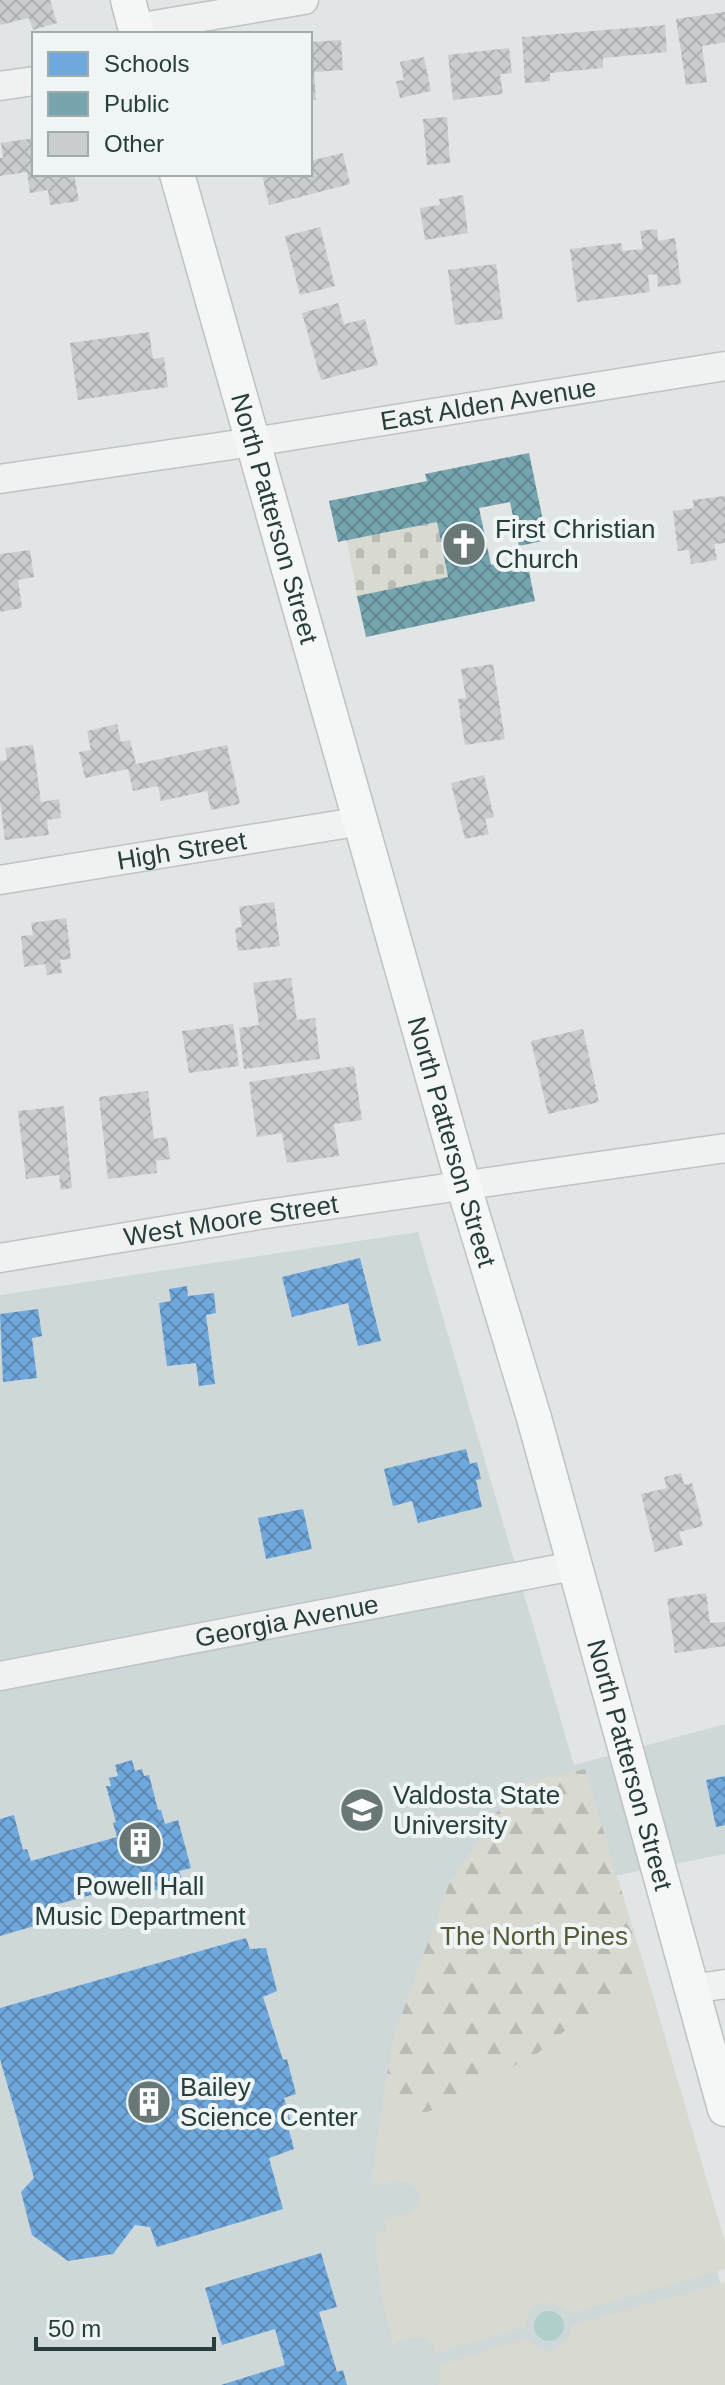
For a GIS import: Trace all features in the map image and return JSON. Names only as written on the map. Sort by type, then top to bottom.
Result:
[{"type":"main road","name":"North Patterson Street","points":[[178,176],[464,1187],[534,1418],[725,2109]]},
{"type":"street","points":[[134,21],[304,0]]},
{"type":"street","points":[[0,86],[32,81]]},
{"type":"street","name":"East Alden Avenue","points":[[0,479],[253,442],[725,366]]},
{"type":"street","name":"High Street","points":[[0,880],[362,821]]},
{"type":"street","name":"West Moore Street","points":[[0,1258],[259,1215],[725,1148]]},
{"type":"street","name":"Georgia Avenue","points":[[0,1676],[573,1566]]},
{"type":"street","points":[[691,1989],[725,1984]]},
{"type":"shaded area","name":"Valdosta State University","points":[[418,1232],[574,1765],[725,1724],[725,1854],[604,1878],[725,2299],[725,2385],[0,2385],[0,1295]]},
{"type":"shaded area","points":[[549,2311],[560,2315],[564,2326],[560,2337],[549,2341],[538,2337],[534,2326],[538,2315]]},
{"type":"green space","points":[[437,522],[448,577],[357,596],[347,540]]},
{"type":"green space","name":"The North Pines","points":[[585,1769],[649,1982],[563,2032],[538,2053],[489,2079],[473,2099],[426,2112],[396,2110],[384,2092],[394,2036],[449,1884],[516,1784]]},
{"type":"green space","points":[[649,1982],[725,2242],[725,2269],[569,2314],[555,2304],[540,2303],[530,2309],[525,2327],[434,2354],[434,2346],[424,2337],[399,2340],[393,2346],[381,2293],[375,2234],[387,2231],[384,2220],[414,2209],[420,2194],[415,2186],[405,2182],[374,2187],[372,2175],[384,2092],[396,2110],[426,2112],[473,2099],[489,2079],[538,2053],[563,2032]]},
{"type":"green space","points":[[725,2282],[725,2385],[438,2385],[441,2381],[440,2365],[527,2338],[541,2350],[554,2350],[565,2341],[573,2325]]},
{"type":"building: Schools","points":[[360,1258],[381,1341],[358,1346],[348,1303],[292,1317],[282,1277]]},
{"type":"building: Schools","points":[[187,1286],[188,1296],[214,1293],[216,1313],[206,1315],[215,1384],[199,1386],[196,1363],[167,1366],[159,1303],[171,1301],[169,1289]]},
{"type":"building: Schools","points":[[38,1309],[42,1336],[32,1338],[37,1378],[3,1382],[0,1314]]},
{"type":"building: Schools","points":[[466,1449],[470,1464],[477,1462],[481,1479],[476,1480],[482,1507],[418,1523],[412,1501],[393,1506],[384,1469]]},
{"type":"building: Schools","points":[[303,1509],[312,1549],[266,1559],[258,1518]]},
{"type":"building: Schools","name":"Powell Hall Music Department","points":[[132,1760],[135,1771],[142,1769],[144,1776],[149,1775],[165,1824],[178,1820],[191,1868],[179,1871],[183,1883],[134,1896],[131,1884],[44,1908],[48,1922],[0,1936],[0,1819],[14,1815],[23,1850],[27,1849],[31,1861],[117,1837],[106,1786],[111,1786],[109,1778],[118,1776],[115,1765]]},
{"type":"building: Schools","points":[[725,1776],[725,1825],[716,1827],[706,1780]]},
{"type":"building: Schools","name":"Bailey Science Center","points":[[246,1938],[250,1949],[266,1948],[277,1991],[263,1997],[283,2060],[287,2059],[296,2094],[284,2098],[293,2129],[289,2130],[294,2149],[269,2158],[283,2209],[157,2247],[150,2227],[135,2225],[113,2254],[68,2261],[32,2235],[21,2192],[34,2178],[0,2059],[0,2008]]},
{"type":"building: Schools","points":[[321,2253],[337,2307],[319,2312],[337,2372],[343,2370],[347,2385],[221,2385],[285,2365],[275,2329],[222,2345],[205,2288]]},
{"type":"building: Public","name":"First Christian Church","points":[[529,453],[547,540],[519,546],[510,502],[479,508],[491,565],[526,557],[535,601],[366,637],[357,596],[448,577],[437,522],[338,542],[329,501],[427,481],[425,474]]},
{"type":"building: Other","points":[[0,0],[50,0],[57,23],[33,30],[29,18],[0,25]]},
{"type":"building: Other","points":[[725,12],[725,42],[702,46],[707,82],[686,85],[676,19]]},
{"type":"building: Other","points":[[665,25],[667,52],[603,58],[603,68],[550,73],[550,81],[525,83],[522,37]]},
{"type":"building: Other","points":[[341,40],[343,70],[314,72],[316,100],[312,100],[312,42]]},
{"type":"building: Other","points":[[509,48],[512,73],[500,74],[503,94],[453,100],[448,55]]},
{"type":"building: Other","points":[[424,57],[431,91],[400,98],[396,81],[404,80],[400,62]]},
{"type":"building: Other","points":[[447,117],[450,163],[427,165],[423,119]]},
{"type":"building: Other","points":[[32,138],[32,176],[74,176],[79,201],[50,205],[48,190],[30,193],[27,172],[0,176],[0,158],[3,158],[1,143]]},
{"type":"building: Other","points":[[343,153],[350,184],[269,205],[262,176],[312,176],[312,161]]},
{"type":"building: Other","points":[[463,195],[468,233],[425,240],[420,208],[440,205],[439,199]]},
{"type":"building: Other","points":[[320,227],[335,286],[300,295],[285,236]]},
{"type":"building: Other","points":[[657,229],[658,241],[675,238],[681,284],[658,287],[657,274],[648,275],[650,292],[577,302],[570,249],[621,243],[623,251],[643,249],[640,231]]},
{"type":"building: Other","points":[[496,264],[503,319],[455,325],[448,270]]},
{"type":"building: Other","points":[[338,303],[344,324],[365,319],[378,365],[321,380],[302,313]]},
{"type":"building: Other","points":[[149,332],[153,359],[164,357],[168,387],[78,400],[70,343]]},
{"type":"building: Other","points":[[725,496],[725,543],[714,544],[717,560],[691,564],[689,550],[678,551],[673,511],[694,508],[693,500]]},
{"type":"building: Other","points":[[30,550],[34,577],[18,580],[22,608],[0,612],[0,554]]},
{"type":"building: Other","points":[[493,664],[505,739],[465,745],[458,699],[466,698],[461,669]]},
{"type":"building: Other","points":[[117,724],[121,742],[130,740],[136,764],[227,745],[240,804],[211,810],[207,791],[161,801],[158,786],[133,791],[128,769],[85,778],[79,752],[91,750],[87,731]]},
{"type":"building: Other","points":[[33,745],[41,802],[59,799],[61,818],[47,820],[49,835],[5,840],[0,801],[0,761],[7,760],[5,748]]},
{"type":"building: Other","points":[[484,775],[494,817],[485,819],[489,834],[465,839],[451,783]]},
{"type":"building: Other","points":[[274,902],[280,946],[238,951],[235,928],[242,927],[239,907]]},
{"type":"building: Other","points":[[66,918],[71,959],[60,960],[62,973],[47,975],[45,964],[24,967],[21,936],[33,935],[31,923]]},
{"type":"building: Other","points":[[291,978],[297,1020],[315,1018],[320,1059],[244,1069],[239,1028],[259,1025],[253,983]]},
{"type":"building: Other","points":[[233,1024],[239,1066],[189,1073],[182,1031]]},
{"type":"building: Other","points":[[583,1029],[599,1102],[548,1114],[531,1041]]},
{"type":"building: Other","points":[[354,1066],[362,1120],[334,1124],[339,1156],[287,1163],[282,1133],[257,1137],[249,1082]]},
{"type":"building: Other","points":[[148,1091],[154,1139],[167,1137],[170,1159],[156,1161],[157,1173],[108,1179],[99,1097]]},
{"type":"building: Other","points":[[64,1106],[72,1188],[61,1190],[59,1175],[26,1179],[18,1111]]},
{"type":"building: Other","points":[[681,1473],[684,1485],[692,1483],[703,1526],[679,1532],[683,1545],[655,1552],[641,1494],[667,1488],[664,1477]]},
{"type":"building: Other","points":[[706,1593],[710,1623],[725,1622],[725,1646],[675,1653],[667,1599]]},
{"type":"place","name":"First Christian Church","points":[[464,544]]},
{"type":"place","name":"Valdosta State University","points":[[362,1810]]},
{"type":"place","name":"Powell Hall Music Department","points":[[140,1843]]},
{"type":"place","name":"Bailey Science Center","points":[[149,2102]]}]
